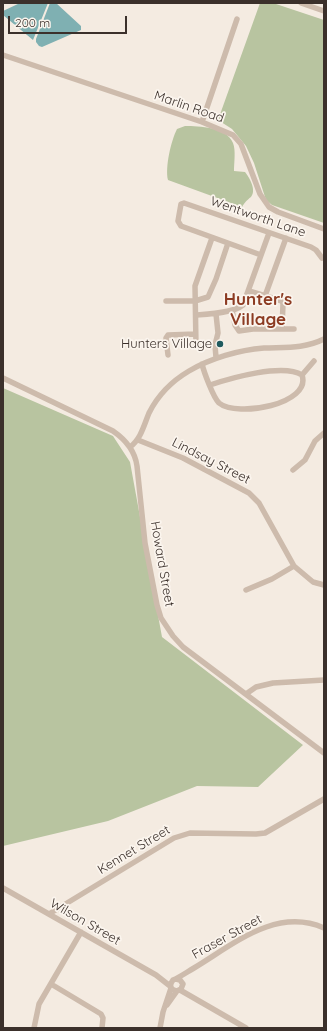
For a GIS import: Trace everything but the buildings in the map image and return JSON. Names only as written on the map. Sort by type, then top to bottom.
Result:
[{"type":"street","points":[[301,3],[324,11]]},
{"type":"street","points":[[202,122],[237,19]]},
{"type":"street","name":"Marlin Road","points":[[3,55],[202,122],[229,133],[241,144],[260,194],[269,207],[278,212],[324,229]]},
{"type":"street","name":"Wentworth Lane","points":[[212,238],[182,227],[178,221],[180,206],[184,203],[286,238],[314,249],[322,258]]},
{"type":"street","points":[[196,315],[216,314],[239,308],[243,305],[269,233]]},
{"type":"street","points":[[196,346],[196,284],[212,238],[260,255]]},
{"type":"street","points":[[265,296],[286,238]]},
{"type":"street","points":[[166,301],[195,300],[206,298],[211,294],[228,243]]},
{"type":"street","points":[[249,291],[283,302],[282,329]]},
{"type":"street","points":[[232,310],[235,325],[239,331],[294,329]]},
{"type":"street","points":[[216,314],[218,333],[215,345],[216,358]]},
{"type":"street","points":[[168,355],[166,338],[168,335],[195,334]]},
{"type":"street","points":[[130,447],[138,440],[150,412],[162,394],[178,378],[202,364],[216,358],[248,350],[299,347],[324,339]]},
{"type":"street","points":[[202,364],[204,373],[216,399],[222,405],[230,408],[255,409],[270,406],[296,394],[302,385],[302,375],[314,361]]},
{"type":"street","points":[[210,385],[264,372],[295,372],[302,375]]},
{"type":"street","name":"Howard Street","points":[[3,378],[113,431],[122,437],[130,447],[138,466],[147,550],[155,598],[161,618],[173,636],[183,647],[324,754]]},
{"type":"street","points":[[294,470],[305,460],[315,441],[324,433]]},
{"type":"street","name":"Lindsay Street","points":[[138,440],[183,458],[249,493],[259,503],[294,566],[313,582],[324,585]]},
{"type":"street","points":[[246,590],[272,579],[294,566]]},
{"type":"street","points":[[246,694],[256,687],[273,682],[324,680]]},
{"type":"street","name":"Kennet Street","points":[[50,914],[178,836],[190,833],[265,833],[324,799]]},
{"type":"street","name":"Wilson Street","points":[[3,888],[246,1028]]},
{"type":"street","name":"Fraser Street","points":[[175,979],[268,925],[283,922],[294,922],[317,925],[324,928]]},
{"type":"street","points":[[34,1028],[39,1004],[81,932]]},
{"type":"street","name":"Fraser Street","points":[[177,987],[187,972]]},
{"type":"street","name":"Wilson Street","points":[[156,975],[175,979]]},
{"type":"street","points":[[160,1028],[163,1012],[177,987],[180,980],[175,979],[172,981],[177,987]]},
{"type":"street","points":[[51,984],[101,1014],[103,1018],[102,1028]]},
{"type":"green space","points":[[260,3],[273,3],[324,20],[324,223],[272,205],[266,200],[254,163],[246,146],[232,129],[218,120]]},
{"type":"green space","points":[[185,126],[212,128],[230,138],[233,143],[235,157],[234,171],[245,172],[253,187],[253,194],[242,207],[168,180],[167,168],[173,140],[177,129]]},
{"type":"green space","points":[[3,388],[113,436],[130,462],[162,637],[303,745],[258,787],[197,786],[108,821],[3,846]]},
{"type":"water","points":[[20,3],[48,3],[33,40],[3,15],[3,11]]},
{"type":"water","points":[[50,3],[56,3],[81,26],[81,30],[42,47],[36,42],[36,39]]},
{"type":"place","name":"Hunters Village","points":[[220,344]]},
{"type":"district","name":"Hunter's Village","points":[[258,310]]}]
